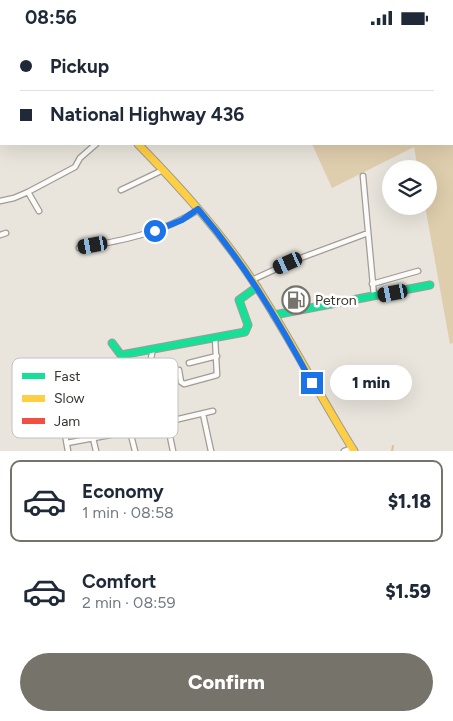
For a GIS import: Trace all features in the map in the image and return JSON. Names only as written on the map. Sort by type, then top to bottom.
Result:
[{"type":"main road","points":[[139,145],[198,209],[257,287],[353,450]]},
{"type":"main road","points":[[274,315],[430,285]]},
{"type":"main road","points":[[112,343],[121,355],[246,331],[248,325],[239,300],[257,287]]},
{"type":"street","points":[[0,201],[14,198],[51,181],[76,166],[80,158],[95,145]]},
{"type":"street","points":[[120,190],[163,170]]},
{"type":"street","points":[[363,176],[374,296]]},
{"type":"street","points":[[28,192],[39,211]]},
{"type":"street","points":[[79,248],[149,233],[182,220],[198,209]]},
{"type":"street","points":[[0,235],[6,233]]},
{"type":"street","points":[[252,280],[293,261],[368,233]]},
{"type":"street","points":[[372,285],[418,271]]},
{"type":"street","points":[[178,369],[181,382],[184,384],[215,377],[218,374],[215,338]]},
{"type":"street","points":[[151,358],[153,349]]},
{"type":"street","points":[[189,363],[217,356]]},
{"type":"street","points":[[178,420],[214,411]]},
{"type":"street","points":[[203,414],[211,451]]},
{"type":"street","points":[[66,438],[68,451]]},
{"type":"street","points":[[67,443],[93,438],[96,451]]},
{"type":"street","points":[[132,438],[135,451]]},
{"type":"street","points":[[170,438],[173,451]]},
{"type":"street","points":[[344,451],[353,450]]},
{"type":"shaded area","points":[[312,145],[453,145],[453,343],[450,344],[427,215],[437,215],[437,160],[416,160],[414,147],[388,160],[382,160],[382,163],[332,188]]},
{"type":"waterway","points":[[392,451],[393,446]]},
{"type":"traffic: fast","points":[[274,315],[430,285]]},
{"type":"traffic: fast","points":[[112,343],[121,355],[245,332],[248,325],[239,300],[257,287]]},
{"type":"traffic: slow","points":[[139,145],[199,210],[253,281],[354,451]]},
{"type":"place","name":"Petron","points":[[296,300]]},
{"type":"route","points":[[155,231],[182,220],[198,209],[252,280],[312,383]]}]
